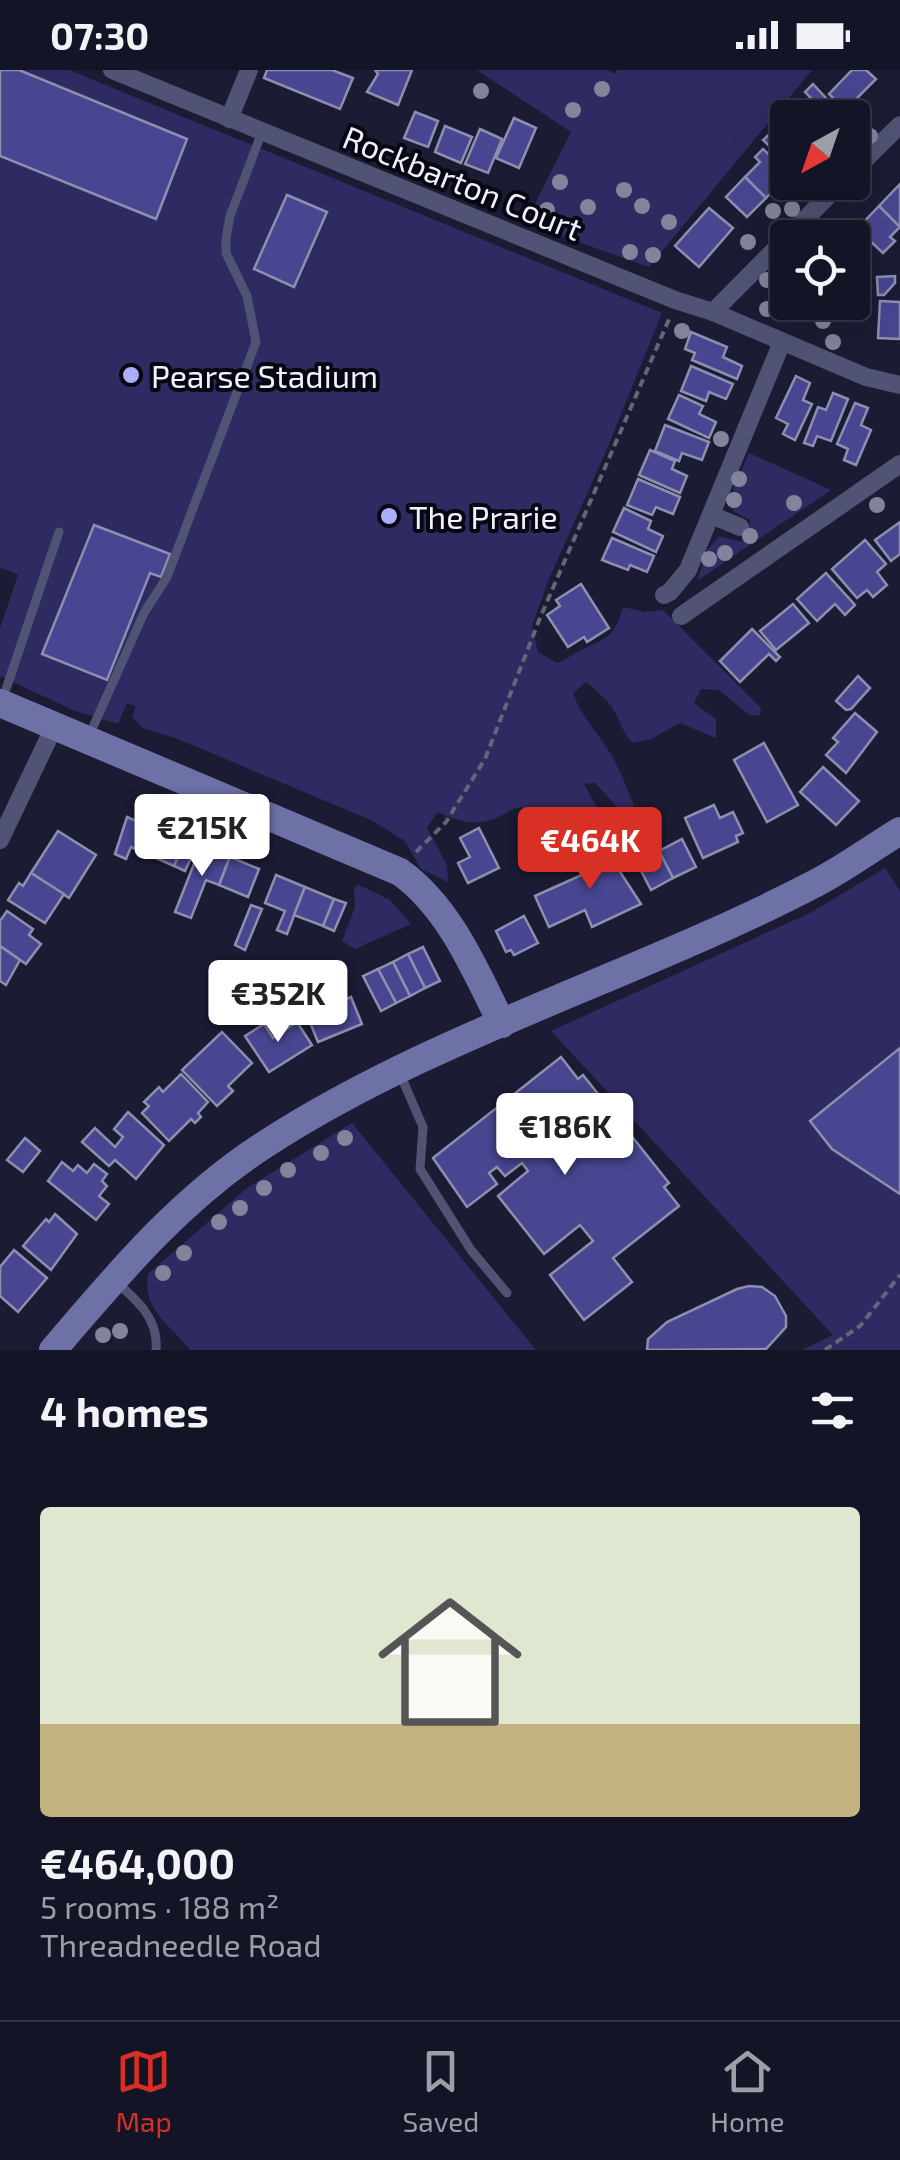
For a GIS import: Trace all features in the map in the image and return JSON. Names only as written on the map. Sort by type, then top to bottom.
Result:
[{"type":"main road","points":[[1,703],[400,872],[434,902],[469,957],[502,1024]]},
{"type":"main road","points":[[53,1350],[174,1216],[261,1147],[399,1072],[818,882],[900,831]]},
{"type":"street","name":"Rockbarton Court","points":[[112,70],[866,376],[900,384]]},
{"type":"street","points":[[229,119],[248,70]]},
{"type":"street","points":[[870,154],[900,125]]},
{"type":"street","points":[[713,312],[824,200]]},
{"type":"street","points":[[664,595],[688,570],[782,342]]},
{"type":"street","points":[[681,616],[900,464]]},
{"type":"street","points":[[711,515],[740,527]]},
{"type":"street","points":[[0,840],[56,725]]},
{"type":"lane","points":[[88,738],[144,613],[167,577],[256,342],[247,296],[226,253],[226,238],[230,216],[262,132]]},
{"type":"lane","points":[[1,703],[59,532]]},
{"type":"lane","points":[[399,1072],[423,1127],[420,1169],[472,1250],[507,1293]]},
{"type":"lane","points":[[113,1280],[150,1318],[156,1350]]},
{"type":"path","points":[[410,860],[446,822],[485,759],[540,618],[676,300]]},
{"type":"path","points":[[824,1350],[860,1326],[900,1276]]},
{"type":"shaded area","points":[[0,70],[69,70],[662,313],[549,579],[532,626],[538,652],[557,663],[608,636],[623,607],[645,612],[663,610],[761,708],[760,715],[749,715],[719,690],[701,689],[694,703],[716,719],[716,738],[680,723],[651,739],[633,743],[610,705],[586,682],[573,693],[620,772],[641,824],[636,832],[595,783],[584,784],[611,833],[605,842],[575,830],[565,838],[568,865],[554,871],[536,856],[536,822],[522,807],[492,820],[476,822],[438,812],[427,827],[447,866],[448,882],[421,869],[405,841],[371,820],[143,728],[132,717],[136,706],[127,703],[118,724],[75,711],[0,676],[0,628],[18,575],[0,567]]},
{"type":"shaded area","points":[[477,70],[608,70],[614,74],[617,70],[812,70],[787,100],[770,100],[770,121],[649,267],[525,223],[571,132]]},
{"type":"shaded area","points":[[749,453],[831,490],[697,581],[707,550],[719,536],[741,542],[751,520],[734,512],[729,499]]},
{"type":"shaded area","points":[[885,868],[900,891],[900,1350],[802,1350],[833,1335],[551,1031],[810,913]]},
{"type":"shaded area","points":[[357,884],[390,900],[411,924],[355,949],[342,941],[355,907]]},
{"type":"shaded area","points":[[352,1123],[536,1350],[190,1350],[159,1315],[149,1297],[148,1274],[247,1188]]},
{"type":"building","points":[[0,70],[19,70],[187,139],[156,219],[0,156]]},
{"type":"building","points":[[267,70],[332,70],[353,78],[340,109],[264,78]]},
{"type":"building","points":[[375,70],[412,70],[398,105],[367,92],[378,74]]},
{"type":"building","points":[[852,70],[866,70],[876,79],[857,100],[835,100],[829,94]]},
{"type":"building","points":[[813,84],[828,100],[813,100],[805,92]]},
{"type":"building","points":[[415,112],[438,121],[428,147],[404,138]]},
{"type":"building","points":[[514,118],[536,128],[519,168],[496,158]]},
{"type":"building","points":[[445,126],[472,137],[461,163],[435,152]]},
{"type":"building","points":[[480,129],[502,139],[488,173],[465,164]]},
{"type":"building","points":[[763,149],[770,155],[770,194],[766,198],[745,177],[760,162],[755,157]]},
{"type":"building","points":[[745,177],[766,198],[747,217],[726,197]]},
{"type":"building","points":[[900,184],[900,227],[879,206]]},
{"type":"building","points":[[287,195],[327,212],[294,287],[254,269]]},
{"type":"building","points":[[879,206],[900,227],[890,237],[895,241],[883,253],[870,241],[870,220],[866,220]]},
{"type":"building","points":[[709,208],[733,228],[699,267],[675,246]]},
{"type":"building","points":[[895,276],[895,283],[884,295],[878,295],[877,277]]},
{"type":"building","points":[[880,301],[900,302],[900,339],[878,338]]},
{"type":"building","points":[[691,332],[727,347],[723,357],[742,366],[737,379],[692,360],[695,353],[685,349]]},
{"type":"building","points":[[691,366],[733,384],[726,399],[709,392],[706,401],[681,391]]},
{"type":"building","points":[[796,376],[810,383],[803,400],[812,404],[795,440],[783,434],[788,424],[776,418]]},
{"type":"building","points":[[833,393],[848,399],[831,441],[817,436],[813,446],[804,443],[818,407],[826,410]]},
{"type":"building","points":[[679,395],[703,406],[699,414],[716,422],[709,438],[668,419]]},
{"type":"building","points":[[855,403],[868,408],[861,425],[871,430],[856,465],[844,460],[848,449],[837,444]]},
{"type":"building","points":[[665,425],[709,442],[702,460],[682,453],[679,461],[655,451]]},
{"type":"building","points":[[650,450],[675,461],[672,469],[687,476],[680,493],[639,475]]},
{"type":"building","points":[[638,479],[680,497],[673,514],[656,507],[652,515],[627,505]]},
{"type":"building","points":[[624,508],[651,521],[648,529],[663,536],[656,552],[613,532]]},
{"type":"building","points":[[900,522],[900,554],[891,561],[875,540]]},
{"type":"building","points":[[94,525],[170,554],[161,577],[150,573],[107,680],[42,654]]},
{"type":"building","points":[[612,538],[654,556],[647,572],[602,560]]},
{"type":"building","points":[[865,540],[886,564],[877,572],[887,585],[873,597],[867,590],[857,598],[832,569]]},
{"type":"building","points":[[826,573],[855,605],[845,615],[835,604],[817,621],[797,599]]},
{"type":"building","points":[[581,584],[609,628],[587,642],[584,637],[568,647],[547,615],[560,606],[556,600]]},
{"type":"building","points":[[793,604],[809,623],[776,650],[760,631]]},
{"type":"building","points":[[752,629],[780,657],[776,661],[769,654],[740,682],[720,661]]},
{"type":"building","points":[[858,676],[870,688],[846,710],[836,701]]},
{"type":"building","points":[[855,713],[877,732],[846,773],[826,755],[838,742],[833,738]]},
{"type":"building","points":[[764,743],[798,805],[767,822],[734,760]]},
{"type":"building","points":[[823,767],[859,801],[836,825],[800,792]]},
{"type":"building","points":[[714,805],[720,818],[733,812],[743,833],[736,836],[738,842],[703,858],[685,818]]},
{"type":"building","points":[[127,817],[155,829],[145,853],[131,847],[126,859],[115,854]]},
{"type":"building","points":[[479,828],[499,868],[468,883],[458,863],[470,857],[460,838]]},
{"type":"building","points":[[155,829],[185,842],[174,866],[145,853]]},
{"type":"building","points":[[58,831],[96,855],[69,898],[31,873]]},
{"type":"building","points":[[682,839],[696,867],[673,878],[659,851]]},
{"type":"building","points":[[185,842],[196,847],[185,871],[174,866]]},
{"type":"building","points":[[601,844],[611,866],[615,864],[641,904],[592,927],[585,910],[549,927],[535,896],[586,873],[578,855]]},
{"type":"building","points":[[201,846],[230,857],[219,885],[206,880],[191,918],[175,912]]},
{"type":"building","points":[[659,851],[673,878],[651,890],[637,863]]},
{"type":"building","points":[[230,857],[259,869],[248,897],[219,885]]},
{"type":"building","points":[[31,873],[64,894],[45,923],[8,900]]},
{"type":"building","points":[[276,875],[305,887],[287,934],[277,930],[285,911],[265,903]]},
{"type":"building","points":[[305,887],[334,899],[323,926],[294,915]]},
{"type":"building","points":[[334,899],[346,903],[334,931],[323,926]]},
{"type":"building","points":[[251,905],[262,909],[245,950],[235,945]]},
{"type":"building","points":[[7,911],[33,929],[29,935],[41,944],[26,964],[0,946],[0,921]]},
{"type":"building","points":[[524,916],[538,943],[514,955],[511,950],[506,952],[496,931]]},
{"type":"building","points":[[0,946],[20,960],[6,985],[0,981]]},
{"type":"building","points":[[423,947],[440,981],[425,988],[408,954]]},
{"type":"building","points":[[408,954],[425,988],[410,996],[393,962]]},
{"type":"building","points":[[393,962],[410,996],[396,1003],[378,969]]},
{"type":"building","points":[[378,969],[396,1003],[381,1011],[363,976]]},
{"type":"building","points":[[351,997],[362,1024],[318,1042],[307,1015]]},
{"type":"building","points":[[297,1022],[312,1045],[269,1072],[245,1036],[264,1024],[273,1038]]},
{"type":"building","points":[[222,1032],[252,1063],[228,1086],[233,1091],[217,1106],[182,1070]]},
{"type":"building","points":[[900,1048],[900,1194],[832,1149],[810,1121]]},
{"type":"building","points":[[561,1057],[578,1079],[583,1075],[669,1183],[664,1187],[679,1206],[613,1258],[632,1282],[584,1320],[550,1275],[593,1241],[580,1225],[544,1254],[498,1196],[528,1171],[522,1163],[505,1176],[497,1167],[489,1173],[497,1184],[467,1207],[433,1158]]},
{"type":"building","points":[[181,1074],[208,1102],[195,1123],[191,1119],[169,1141],[142,1113],[149,1106],[144,1102],[159,1087],[163,1092]]},
{"type":"building","points":[[128,1112],[164,1145],[136,1179],[115,1160],[109,1166],[82,1142],[95,1128],[115,1147],[123,1137],[114,1129]]},
{"type":"building","points":[[25,1138],[40,1151],[23,1172],[7,1160]]},
{"type":"building","points":[[62,1162],[73,1171],[78,1165],[87,1173],[94,1164],[107,1174],[102,1181],[107,1186],[99,1196],[109,1204],[96,1220],[48,1181]]},
{"type":"building","points":[[55,1214],[77,1234],[51,1270],[23,1246]]},
{"type":"building","points":[[14,1250],[47,1278],[18,1312],[0,1296],[0,1267]]},
{"type":"building","points":[[749,1286],[762,1287],[775,1296],[786,1316],[786,1327],[766,1349],[647,1350],[648,1339],[667,1322]]},
{"type":"place","name":"Pearse Stadium","points":[[131,375]]},
{"type":"place","name":"The Prarie","points":[[389,516]]}]
